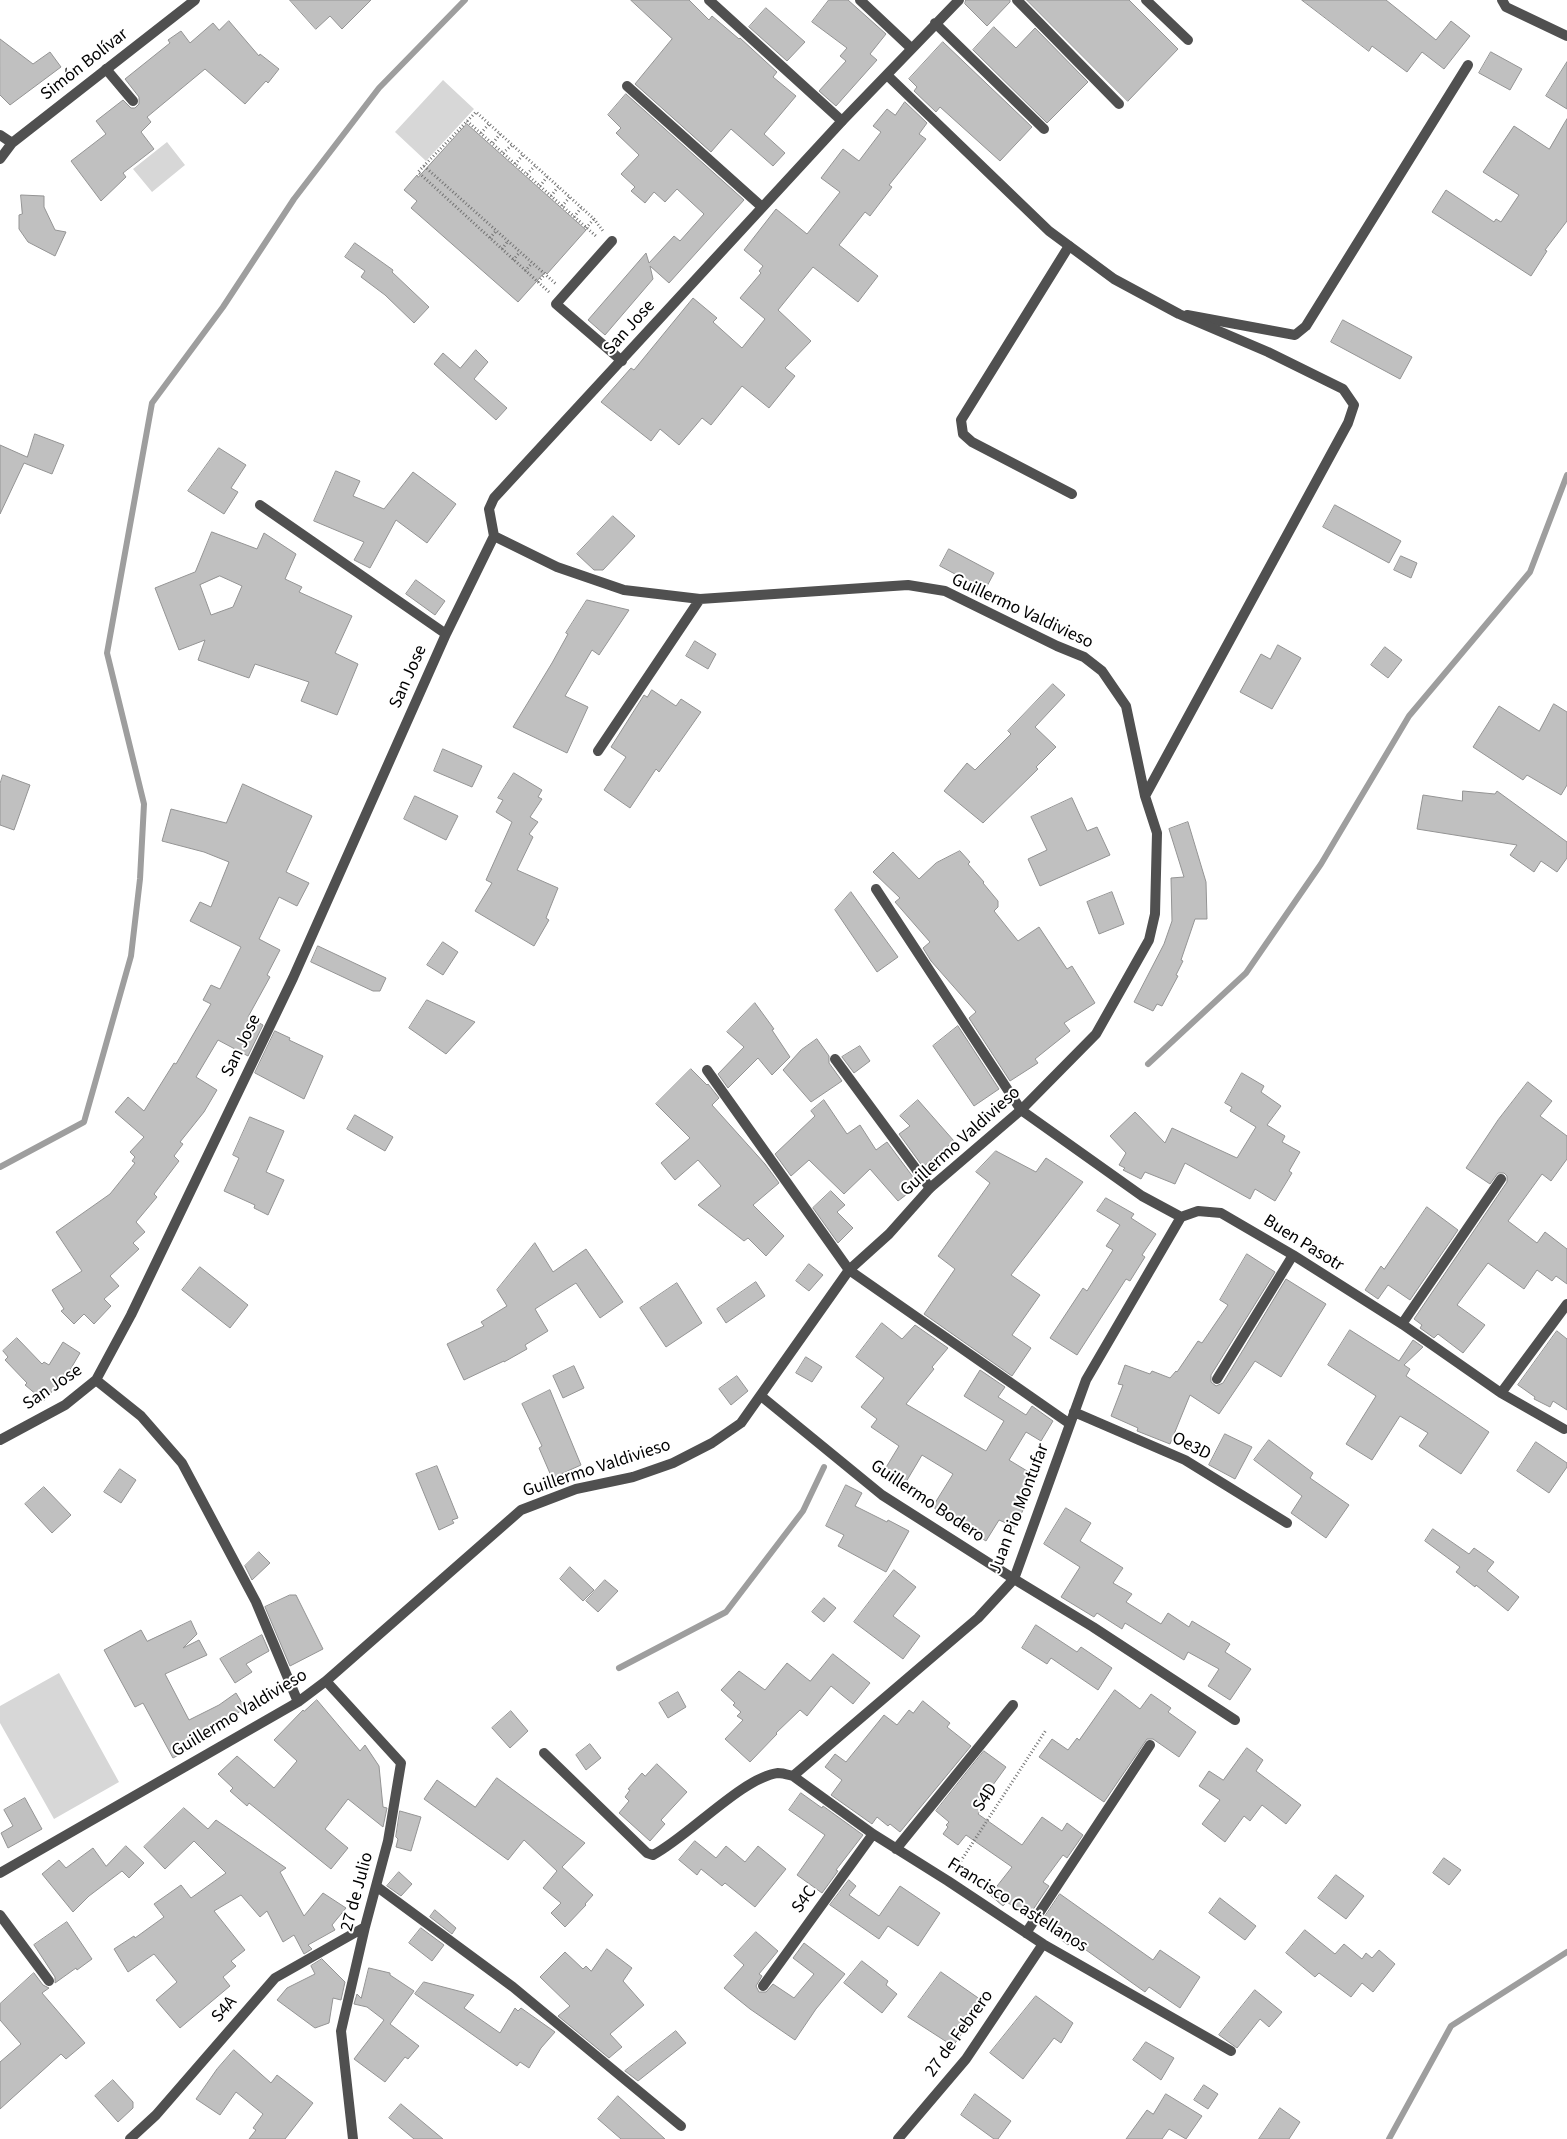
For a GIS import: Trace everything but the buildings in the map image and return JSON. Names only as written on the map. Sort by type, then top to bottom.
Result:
[{"type":"street","name":"Simón Bolívar","points":[[0,159],[12,143],[195,0]]},
{"type":"street","points":[[709,0],[842,120]]},
{"type":"street","points":[[860,0],[911,48]]},
{"type":"street","name":"San Jose","points":[[0,1440],[65,1404],[96,1380],[131,1315],[293,978],[446,634],[494,536],[490,509],[494,498],[842,120],[959,0]]},
{"type":"street","points":[[1018,0],[1119,104]]},
{"type":"street","points":[[1146,0],[1188,40]]},
{"type":"street","points":[[1502,0],[1506,7],[1567,36]]},
{"type":"street","points":[[935,23],[1044,129]]},
{"type":"street","points":[[1179,314],[1295,335],[1306,326],[1468,65]]},
{"type":"street","points":[[106,69],[133,100]]},
{"type":"street","points":[[887,75],[1049,231],[1114,279],[1179,314],[1268,352],[1343,390],[1354,405],[1348,424],[1145,796]]},
{"type":"street","points":[[627,86],[762,207]]},
{"type":"street","points":[[0,135],[12,143]]},
{"type":"street","points":[[610,244],[556,304],[622,361]]},
{"type":"street","points":[[1069,246],[962,420],[963,434],[972,442],[1072,494]]},
{"type":"street","points":[[260,505],[446,634]]},
{"type":"street","name":"Guillermo Valdivieso","points":[[0,1873],[298,1702],[326,1681],[521,1510],[576,1489],[633,1477],[674,1463],[712,1443],[741,1423],[849,1270],[889,1234],[930,1188],[1021,1110],[1096,1034],[1149,940],[1156,914],[1157,833],[1145,796],[1126,706],[1102,671],[1084,657],[1057,646],[945,591],[908,585],[700,599],[624,590],[557,568],[494,536]]},
{"type":"street","points":[[598,751],[700,599]]},
{"type":"street","points":[[876,889],[1021,1110],[1142,1196],[1181,1217]]},
{"type":"street","points":[[835,1059],[930,1188]]},
{"type":"street","points":[[707,1070],[849,1270],[1070,1424]]},
{"type":"street","points":[[1402,1324],[1501,1179]]},
{"type":"street","name":"Buen Pasotr","points":[[1181,1217],[1198,1211],[1221,1213],[1293,1255],[1402,1324],[1501,1393],[1564,1429]]},
{"type":"street","name":"Juan Pio Montufar","points":[[793,1776],[978,1618],[1014,1579],[1086,1380],[1181,1217]]},
{"type":"street","points":[[1217,1379],[1293,1255]]},
{"type":"street","points":[[1501,1393],[1567,1304]]},
{"type":"street","points":[[96,1380],[141,1416],[182,1463],[256,1602],[298,1702]]},
{"type":"street","name":"Guillermo Bodero","points":[[761,1396],[882,1495],[1014,1579],[1093,1626],[1235,1720]]},
{"type":"street","name":"Oe3D","points":[[1074,1412],[1185,1460],[1287,1524]]},
{"type":"street","name":"27 de Julio","points":[[326,1681],[402,1763],[388,1841],[364,1927],[341,2031],[353,2139]]},
{"type":"street","points":[[896,1849],[1013,1704]]},
{"type":"street","points":[[1026,1933],[1150,1745]]},
{"type":"street","points":[[544,1754],[647,1852],[653,1855],[675,1842],[758,1780],[779,1773],[793,1776]]},
{"type":"street","name":"Francisco Castellanos","points":[[793,1776],[873,1834],[948,1880],[1043,1944],[1231,2051]]},
{"type":"street","name":"S4C","points":[[763,1986],[873,1834]]},
{"type":"street","points":[[376,1886],[513,1987],[681,2126]]},
{"type":"street","points":[[0,1915],[49,1981]]},
{"type":"street","name":"S4A","points":[[130,2139],[156,2115],[275,1978],[364,1927]]},
{"type":"street","name":"27 de Febrero","points":[[898,2139],[966,2059],[1043,1944]]},
{"type":"path","points":[[558,301],[418,172],[476,112],[594,219],[610,244]]},
{"type":"path","points":[[467,121],[586,228],[610,244]]},
{"type":"path","points":[[480,133],[489,124]]},
{"type":"path","points":[[493,143],[500,134]]},
{"type":"path","points":[[504,153],[512,145]]},
{"type":"path","points":[[515,164],[523,155]]},
{"type":"path","points":[[424,166],[566,293]]},
{"type":"path","points":[[527,174],[535,166]]},
{"type":"path","points":[[540,186],[547,177]]},
{"type":"path","points":[[551,196],[558,187]]},
{"type":"path","points":[[443,195],[449,189]]},
{"type":"path","points":[[562,206],[570,197]]},
{"type":"path","points":[[456,206],[462,200]]},
{"type":"path","points":[[574,217],[581,208]]},
{"type":"path","points":[[467,217],[473,210]]},
{"type":"path","points":[[586,228],[594,219]]},
{"type":"path","points":[[478,227],[484,220]]},
{"type":"path","points":[[490,238],[496,231]]},
{"type":"path","points":[[502,249],[508,241]]},
{"type":"path","points":[[514,260],[520,252]]},
{"type":"path","points":[[525,271],[532,263]]},
{"type":"path","points":[[538,282],[545,274]]},
{"type":"path","name":"S4D","points":[[948,1880],[1046,1730]]},
{"type":"shaded area","points":[[443,80],[474,109],[426,161],[395,132]]},
{"type":"shaded area","points":[[167,142],[185,165],[152,192],[133,169]]},
{"type":"shaded area","points":[[59,1673],[119,1782],[54,1819],[0,1723],[0,1706]]},
{"type":"waterway","points":[[0,1167],[84,1122],[131,956],[140,879],[144,804],[107,653],[152,403],[223,307],[294,199],[379,88],[465,0]]},
{"type":"waterway","points":[[1148,1064],[1246,973],[1321,864],[1409,716],[1530,572],[1567,475]]},
{"type":"waterway","points":[[619,1668],[726,1612],[803,1511],[824,1467]]},
{"type":"waterway","points":[[1389,2139],[1451,2026],[1567,1952]]}]
